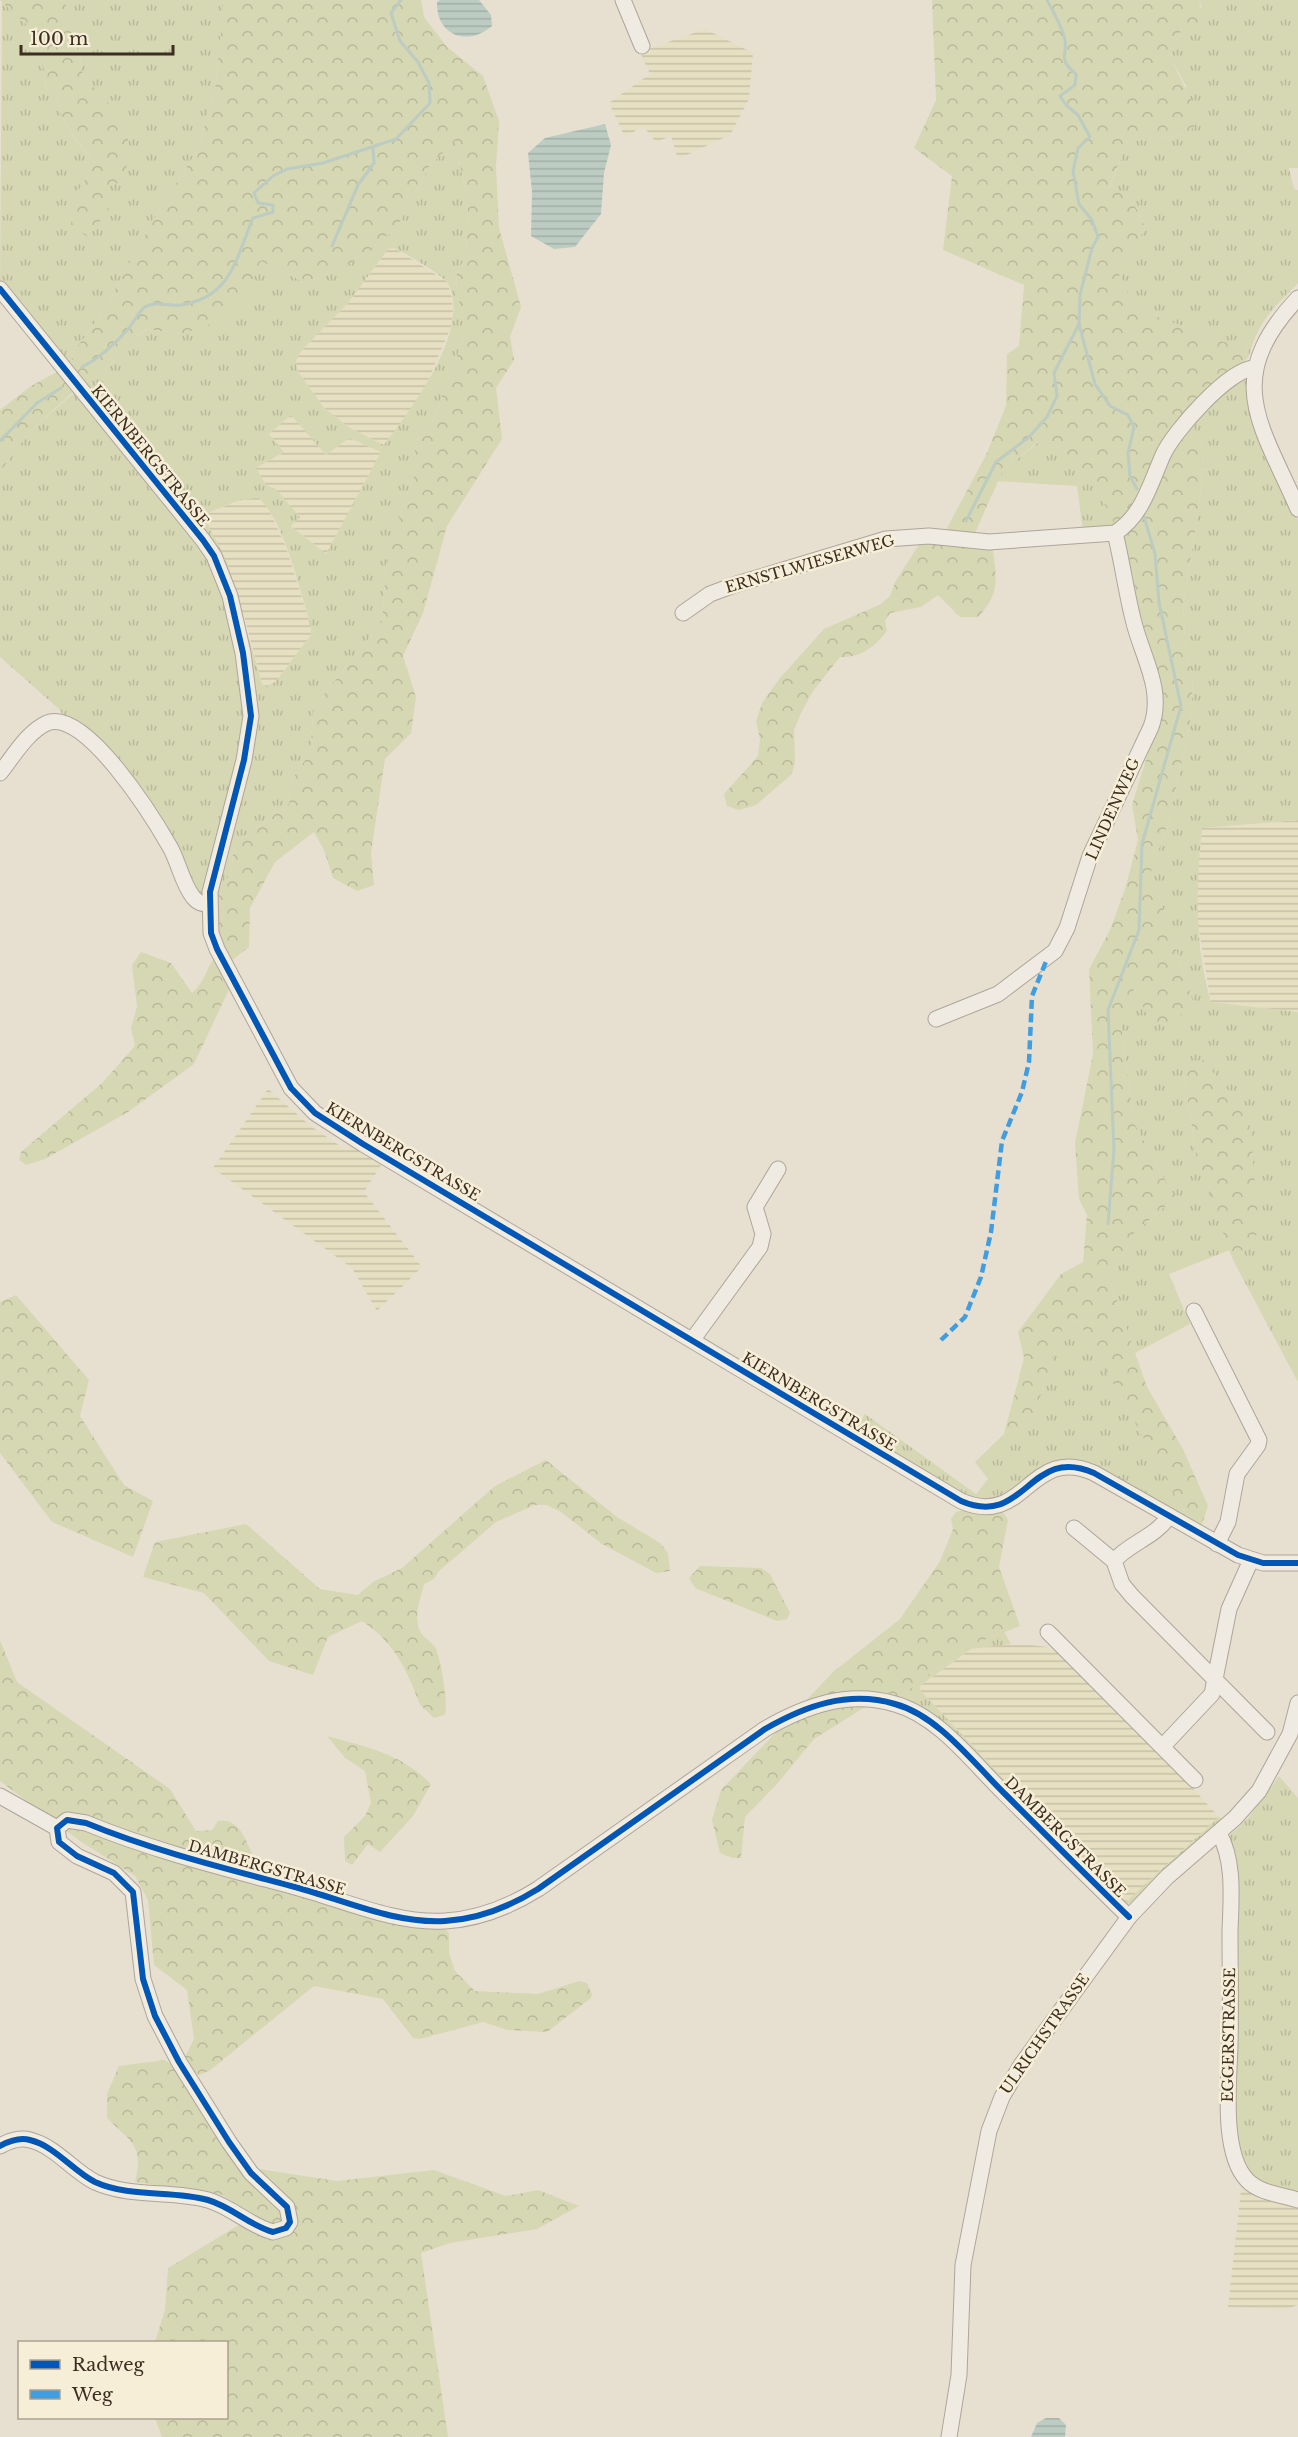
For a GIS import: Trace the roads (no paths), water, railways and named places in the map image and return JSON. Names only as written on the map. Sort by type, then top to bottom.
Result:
[{"type":"street","points":[[623,0],[642,46]]},
{"type":"street","name":"KIERNBERGSTRASSE","points":[[0,289],[203,540],[222,574],[243,653],[251,716],[250,737],[210,892],[211,933],[279,1070],[301,1100],[363,1144],[971,1505],[981,1508],[999,1506],[1015,1497],[1047,1471],[1074,1466],[1094,1473],[1217,1544],[1251,1560],[1276,1564],[1298,1563]]},
{"type":"street","points":[[1298,298],[1274,326],[1264,342],[1254,368],[1254,399],[1298,509]]},
{"type":"street","points":[[1115,532],[1132,520],[1151,488],[1163,455],[1184,426],[1231,376],[1254,368]]},
{"type":"street","name":"ERNSTLWIESERWEG","points":[[683,613],[710,594],[737,584],[886,539],[929,536],[989,542],[1115,532]]},
{"type":"street","name":"LINDENWEG","points":[[936,1019],[998,994],[1055,951],[1067,928],[1090,856],[1151,727],[1155,716],[1156,694],[1134,624],[1115,532]]},
{"type":"street","points":[[0,773],[30,736],[46,724],[61,721],[75,728],[112,763],[143,807],[171,848],[192,897],[201,904],[209,904]]},
{"type":"street","points":[[693,1339],[760,1247],[763,1234],[755,1207],[778,1169]]},
{"type":"street","points":[[1194,1311],[1258,1440],[1258,1445],[1237,1474],[1228,1522],[1217,1544]]},
{"type":"street","points":[[1114,1561],[1120,1554],[1161,1527],[1169,1516]]},
{"type":"street","points":[[1074,1528],[1114,1561],[1122,1584],[1216,1682],[1268,1732]]},
{"type":"street","points":[[1163,1746],[1209,1700],[1216,1682],[1228,1609],[1251,1560]]},
{"type":"street","points":[[1048,1632],[1195,1780]]},
{"type":"street","name":"DAMBERGSTRASSE","points":[[57,1828],[67,1820],[75,1820],[224,1870],[295,1887],[401,1918],[443,1921],[471,1918],[504,1908],[538,1889],[765,1728],[788,1715],[832,1701],[879,1700],[911,1710],[946,1736],[1129,1917]]},
{"type":"street","name":"ULRICHSTRASSE","points":[[949,2437],[959,2375],[963,2265],[989,2131],[996,2109],[1021,2065],[1129,1917],[1167,1877],[1248,1805],[1270,1774],[1290,1734],[1298,1703]]},
{"type":"street","points":[[0,1796],[57,1828],[60,1842],[67,1850],[114,1872],[133,1892],[143,1979],[155,2016],[179,2062],[230,2142],[251,2173],[287,2207],[290,2222],[286,2228],[273,2232],[237,2212],[206,2200],[105,2186],[83,2174],[38,2142],[18,2139],[0,2146]]},
{"type":"street","name":"EGGERSTRASSE","points":[[1219,1833],[1226,1847],[1231,1890],[1227,2103],[1232,2144],[1237,2163],[1247,2181],[1267,2191],[1298,2199]]},
{"type":"waterway","points":[[82,367],[112,345],[145,307],[154,304],[181,305],[198,301],[222,285],[230,274],[253,218],[273,212],[273,205],[258,203],[254,193],[273,176],[287,169],[323,163],[396,139],[430,103],[429,83],[418,62],[400,41],[391,13],[401,0]]},
{"type":"waterway","points":[[966,521],[996,462],[1029,437],[1047,417],[1057,396],[1054,373],[1079,324],[1080,295],[1092,248],[1098,237],[1092,220],[1079,204],[1073,171],[1078,148],[1090,137],[1078,115],[1066,105],[1060,96],[1075,85],[1076,74],[1066,63],[1064,36],[1047,0]]},
{"type":"waterway","points":[[332,246],[358,185],[374,163],[373,147]]},
{"type":"waterway","points":[[1079,324],[1095,384],[1110,406],[1128,415],[1134,427],[1128,453],[1130,476],[1137,489]]},
{"type":"waterway","points":[[0,441],[37,403],[61,388]]},
{"type":"waterway","points":[[1108,1224],[1114,1150],[1108,1010],[1139,930],[1142,844],[1181,706],[1159,602],[1155,554],[1143,513]]}]
